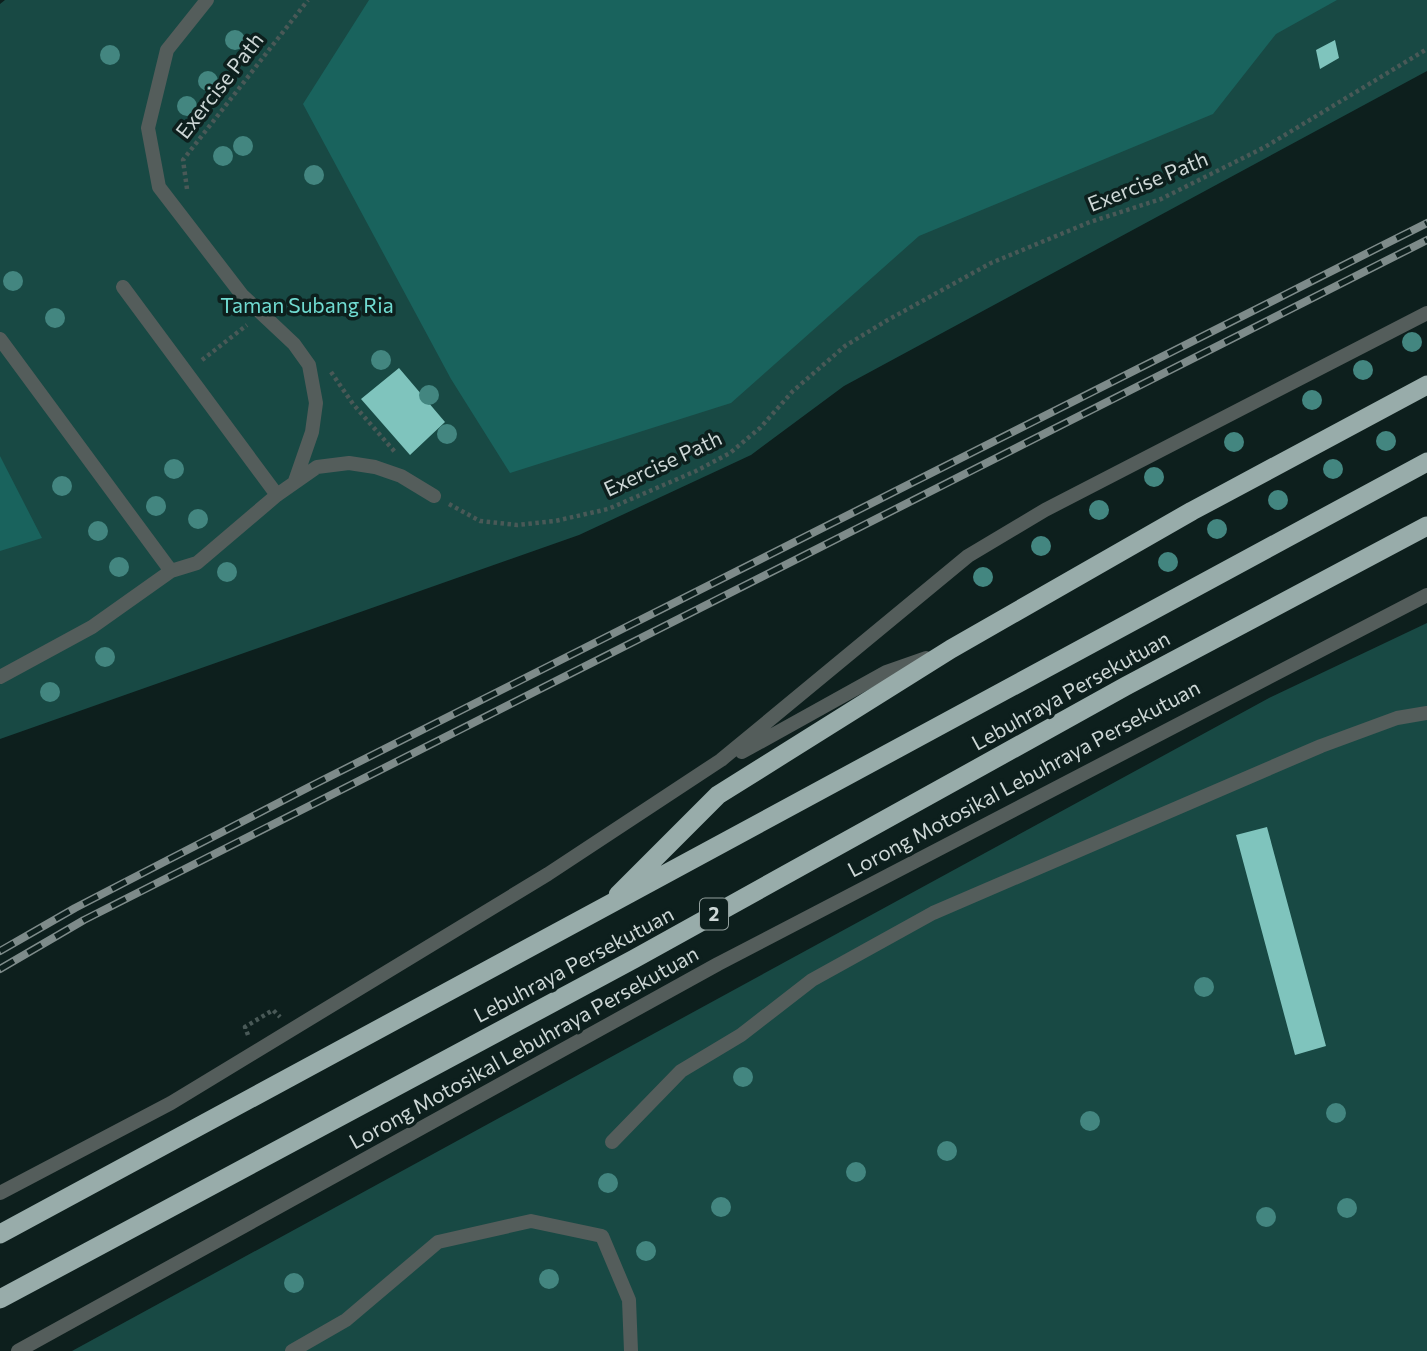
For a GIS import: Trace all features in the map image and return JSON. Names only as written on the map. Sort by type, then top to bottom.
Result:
[{"type":"highway","points":[[603,910],[719,795],[951,649],[1192,511],[1427,385]]},
{"type":"highway","name":"Lebuhraya Persekutuan","points":[[0,1234],[1427,463]]},
{"type":"highway","name":"Lebuhraya Persekutuan","points":[[0,1300],[634,959],[1126,686],[1427,526]]},
{"type":"lane","points":[[207,0],[167,50],[148,128],[159,187],[243,295],[294,344],[310,365],[316,403],[312,432],[295,481]]},
{"type":"lane","points":[[123,287],[277,495]]},
{"type":"lane","points":[[0,1193],[183,1096],[548,874],[721,760],[817,684],[968,556],[1045,510],[1427,313]]},
{"type":"lane","points":[[0,339],[171,571]]},
{"type":"lane","points":[[0,677],[92,627],[171,571],[197,563],[277,495],[317,467],[349,463],[375,467],[401,476],[434,496]]},
{"type":"lane","name":"Lorong Motosikal Lebuhraya Persekutuan","points":[[18,1351],[718,964],[1427,595]]},
{"type":"lane","points":[[683,785],[886,672],[951,649]]},
{"type":"lane","points":[[612,1142],[681,1071],[741,1035],[812,980],[933,913],[1321,746],[1397,718],[1427,713]]},
{"type":"lane","points":[[292,1351],[346,1320],[438,1242],[531,1221],[602,1236],[629,1300],[631,1351]]},
{"type":"path","name":"Exercise Path","points":[[194,198],[187,189],[183,160],[308,0]]},
{"type":"path","name":"Exercise Path","points":[[434,496],[480,521],[517,525],[555,521],[608,509],[695,471],[730,453],[760,428],[793,391],[845,346],[886,321],[990,263],[1090,222],[1161,199],[1244,158],[1321,116],[1427,49]]},
{"type":"path","points":[[186,373],[262,313]]},
{"type":"path","points":[[326,363],[353,404],[399,457]]},
{"type":"green space","name":"Taman Subang Ria","points":[[5,0],[1427,0],[1427,71],[844,386],[751,455],[579,535],[0,739],[0,4]]},
{"type":"green space","points":[[1427,623],[1427,1351],[72,1351],[1269,698]]},
{"type":"shaded area","points":[[369,0],[1337,0],[1276,34],[1213,114],[919,236],[731,403],[510,473],[451,379],[303,104]]},
{"type":"shaded area","points":[[0,456],[42,538],[0,551]]},
{"type":"building","points":[[1335,40],[1339,58],[1320,69],[1316,50]]},
{"type":"building","points":[[399,368],[445,422],[410,455],[361,399]]},
{"type":"building","points":[[1267,827],[1326,1046],[1295,1055],[1236,835]]},
{"type":"railway","points":[[0,951],[75,908],[311,786],[1427,223]]},
{"type":"railway","points":[[0,969],[84,920],[1427,240]]}]
